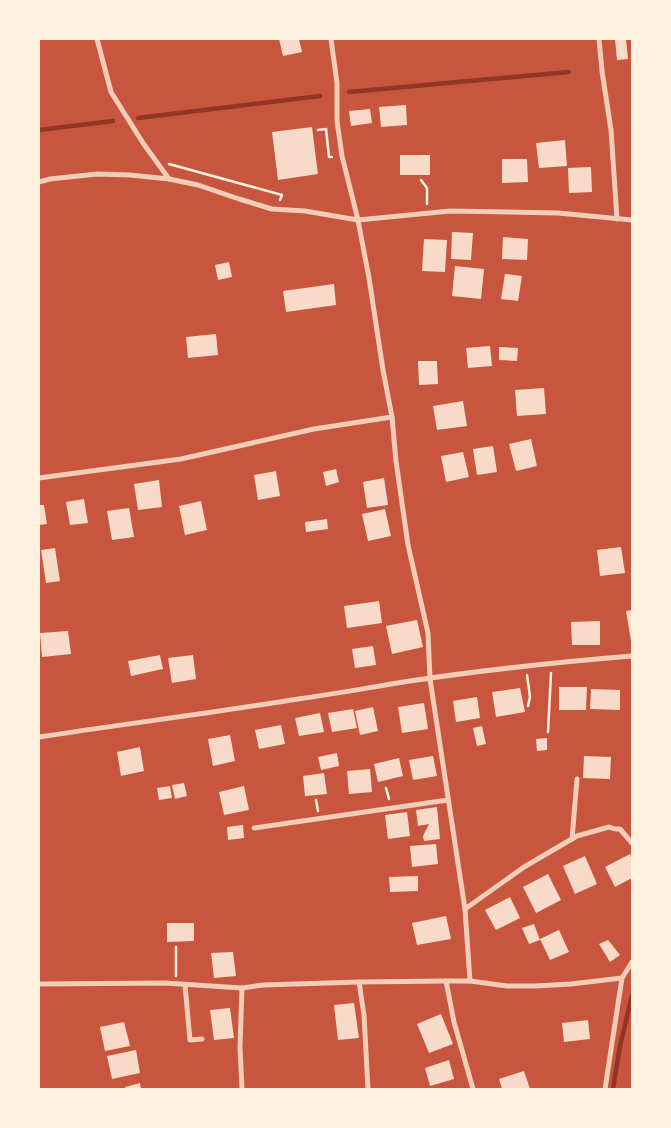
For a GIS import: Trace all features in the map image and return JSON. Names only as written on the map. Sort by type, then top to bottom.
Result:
[{"type":"street","points":[[97,39],[111,92],[143,143],[169,179]]},
{"type":"street","points":[[331,39],[337,83],[337,121],[342,156],[358,220],[369,278],[392,417],[408,545],[428,633],[430,678],[465,909],[470,981]]},
{"type":"street","points":[[599,39],[611,130],[618,219]]},
{"type":"street","points":[[39,182],[97,174],[169,179],[198,185],[272,209],[305,211],[358,220],[450,211],[558,213],[632,220]]},
{"type":"street","points":[[39,478],[181,460],[314,429],[392,417]]},
{"type":"street","points":[[39,738],[430,678],[526,666],[632,656]]},
{"type":"street","points":[[572,839],[577,779]]},
{"type":"street","points":[[254,828],[448,800]]},
{"type":"street","points":[[465,909],[524,867],[577,836],[608,828],[620,829],[632,843]]},
{"type":"street","points":[[605,1089],[622,978],[632,962]]},
{"type":"street","points":[[39,984],[185,984],[242,988],[359,982],[470,981],[507,986],[535,986],[622,978]]},
{"type":"street","points":[[446,981],[454,1022],[473,1089]]},
{"type":"street","points":[[359,982],[364,1015],[368,1089]]},
{"type":"street","points":[[185,984],[190,1040],[202,1038]]},
{"type":"street","points":[[242,988],[240,1047],[242,1089]]},
{"type":"path","points":[[318,130],[326,129],[329,157],[342,156]]},
{"type":"path","points":[[155,160],[282,195],[278,209]]},
{"type":"path","points":[[421,180],[427,188],[427,213]]},
{"type":"path","points":[[548,732],[552,664]]},
{"type":"path","points":[[526,666],[530,697],[528,706]]},
{"type":"path","points":[[176,947],[176,984]]},
{"type":"building","points":[[279,39],[299,39],[302,52],[283,56]]},
{"type":"building","points":[[615,39],[626,39],[628,59],[617,60]]},
{"type":"building","points":[[406,105],[407,125],[381,127],[379,107]]},
{"type":"building","points":[[370,109],[372,123],[351,126],[349,111]]},
{"type":"building","points":[[312,127],[318,174],[278,180],[272,132]]},
{"type":"building","points":[[565,140],[567,166],[539,168],[536,143]]},
{"type":"building","points":[[400,155],[430,155],[430,175],[400,175]]},
{"type":"building","points":[[502,159],[527,159],[528,182],[502,183]]},
{"type":"building","points":[[591,167],[592,192],[569,193],[568,168]]},
{"type":"building","points":[[452,232],[473,233],[471,260],[451,259]]},
{"type":"building","points":[[503,237],[528,239],[527,260],[502,259]]},
{"type":"building","points":[[424,239],[447,240],[445,272],[422,271]]},
{"type":"building","points":[[229,262],[232,277],[218,280],[215,265]]},
{"type":"building","points":[[455,266],[484,269],[481,299],[452,296]]},
{"type":"building","points":[[505,274],[522,276],[518,301],[501,299]]},
{"type":"building","points":[[334,284],[336,305],[286,312],[283,291]]},
{"type":"building","points":[[216,334],[218,355],[188,358],[186,337]]},
{"type":"building","points":[[490,346],[492,366],[468,368],[466,348]]},
{"type":"building","points":[[499,347],[518,348],[517,361],[499,360]]},
{"type":"building","points":[[418,361],[437,361],[438,384],[419,385]]},
{"type":"building","points":[[544,388],[546,414],[517,416],[515,390]]},
{"type":"building","points":[[463,401],[467,426],[437,430],[433,406]]},
{"type":"building","points":[[531,439],[537,466],[516,471],[509,444]]},
{"type":"building","points":[[493,446],[497,472],[477,475],[473,449]]},
{"type":"building","points":[[463,452],[469,477],[446,482],[441,456]]},
{"type":"building","points":[[336,469],[339,482],[326,486],[323,472]]},
{"type":"building","points":[[276,471],[280,496],[258,500],[254,475]]},
{"type":"building","points":[[384,478],[388,505],[367,508],[363,482]]},
{"type":"building","points":[[159,480],[162,507],[138,510],[134,484]]},
{"type":"building","points":[[84,499],[88,523],[70,525],[66,502]]},
{"type":"building","points":[[201,501],[207,530],[185,535],[179,506]]},
{"type":"building","points":[[39,505],[44,505],[47,524],[39,525]]},
{"type":"building","points":[[129,508],[134,537],[112,540],[107,511]]},
{"type":"building","points":[[385,509],[391,536],[368,541],[362,514]]},
{"type":"building","points":[[327,519],[328,529],[306,532],[305,522]]},
{"type":"building","points":[[621,547],[625,573],[600,576],[597,550]]},
{"type":"building","points":[[55,548],[60,581],[46,583],[41,550]]},
{"type":"building","points":[[379,601],[382,623],[347,628],[344,606]]},
{"type":"building","points":[[632,610],[632,640],[631,641],[626,611]]},
{"type":"building","points":[[417,620],[423,647],[392,654],[386,626]]},
{"type":"building","points":[[600,621],[600,645],[572,645],[571,622]]},
{"type":"building","points":[[68,631],[71,654],[42,657],[40,633]]},
{"type":"building","points":[[373,646],[376,665],[355,668],[352,649]]},
{"type":"building","points":[[160,655],[163,669],[131,676],[128,661]]},
{"type":"building","points":[[193,655],[196,679],[172,683],[168,658]]},
{"type":"building","points":[[559,687],[587,687],[586,710],[559,710]]},
{"type":"building","points":[[520,688],[525,712],[496,717],[492,692]]},
{"type":"building","points":[[591,689],[620,690],[620,710],[590,709]]},
{"type":"building","points":[[477,697],[480,718],[456,722],[453,701]]},
{"type":"building","points":[[424,703],[428,729],[402,733],[398,707]]},
{"type":"building","points":[[373,707],[378,731],[360,735],[355,711]]},
{"type":"building","points":[[353,709],[357,728],[332,732],[328,713]]},
{"type":"building","points":[[320,713],[324,732],[299,736],[295,718]]},
{"type":"building","points":[[281,725],[285,744],[259,749],[255,730]]},
{"type":"building","points":[[482,726],[486,744],[477,746],[473,728]]},
{"type":"building","points":[[230,735],[235,761],[213,766],[208,739]]},
{"type":"building","points":[[547,738],[547,750],[537,751],[536,739]]},
{"type":"building","points":[[140,747],[144,771],[121,776],[117,752]]},
{"type":"building","points":[[337,753],[339,766],[321,770],[318,757]]},
{"type":"building","points":[[433,756],[437,776],[413,780],[409,760]]},
{"type":"building","points":[[584,756],[611,757],[610,779],[583,778]]},
{"type":"building","points":[[399,758],[403,776],[378,782],[374,764]]},
{"type":"building","points":[[370,769],[372,792],[349,794],[347,771]]},
{"type":"building","points":[[324,773],[327,794],[305,796],[303,776]]},
{"type":"building","points":[[184,783],[187,796],[175,799],[172,785]]},
{"type":"building","points":[[170,786],[172,798],[159,800],[157,788]]},
{"type":"building","points":[[244,786],[249,810],[224,815],[219,792]]},
{"type":"building","points":[[437,807],[440,839],[424,841],[423,836],[429,824],[418,826],[416,810]]},
{"type":"building","points":[[407,812],[410,836],[388,839],[385,815]]},
{"type":"building","points":[[243,825],[244,838],[228,840],[227,827]]},
{"type":"building","points":[[436,844],[438,864],[412,867],[410,846]]},
{"type":"building","points":[[630,854],[632,859],[632,878],[615,887],[605,867]]},
{"type":"building","points":[[585,856],[597,884],[575,894],[563,866]]},
{"type":"building","points":[[548,874],[561,900],[536,913],[523,887]]},
{"type":"building","points":[[418,876],[418,891],[390,892],[389,877]]},
{"type":"building","points":[[510,897],[520,918],[496,930],[485,910]]},
{"type":"building","points":[[446,916],[451,939],[417,945],[412,923]]},
{"type":"building","points":[[167,923],[194,923],[194,941],[167,942]]},
{"type":"building","points":[[534,924],[540,940],[529,944],[522,928]]},
{"type":"building","points":[[559,930],[569,952],[550,960],[540,939]]},
{"type":"building","points":[[608,940],[620,955],[610,962],[599,944]]},
{"type":"building","points":[[233,952],[236,976],[214,978],[211,953]]},
{"type":"building","points":[[354,1003],[359,1038],[338,1040],[334,1005]]},
{"type":"building","points":[[230,1008],[234,1038],[214,1040],[210,1010]]},
{"type":"building","points":[[441,1014],[453,1044],[429,1053],[417,1024]]},
{"type":"building","points":[[588,1020],[590,1039],[564,1042],[562,1023]]},
{"type":"building","points":[[124,1022],[130,1046],[105,1051],[100,1027]]},
{"type":"building","points":[[136,1050],[140,1073],[112,1079],[107,1056]]},
{"type":"building","points":[[449,1060],[454,1079],[430,1086],[425,1068]]},
{"type":"building","points":[[524,1071],[530,1089],[502,1089],[499,1079]]},
{"type":"building","points":[[140,1083],[141,1089],[126,1089],[125,1087]]},
{"type":"waterway","points":[[349,92],[569,72]]},
{"type":"waterway","points":[[138,118],[320,96]]},
{"type":"waterway","points":[[39,130],[113,121]]},
{"type":"waterway","points":[[613,1089],[620,1046],[632,995]]}]
